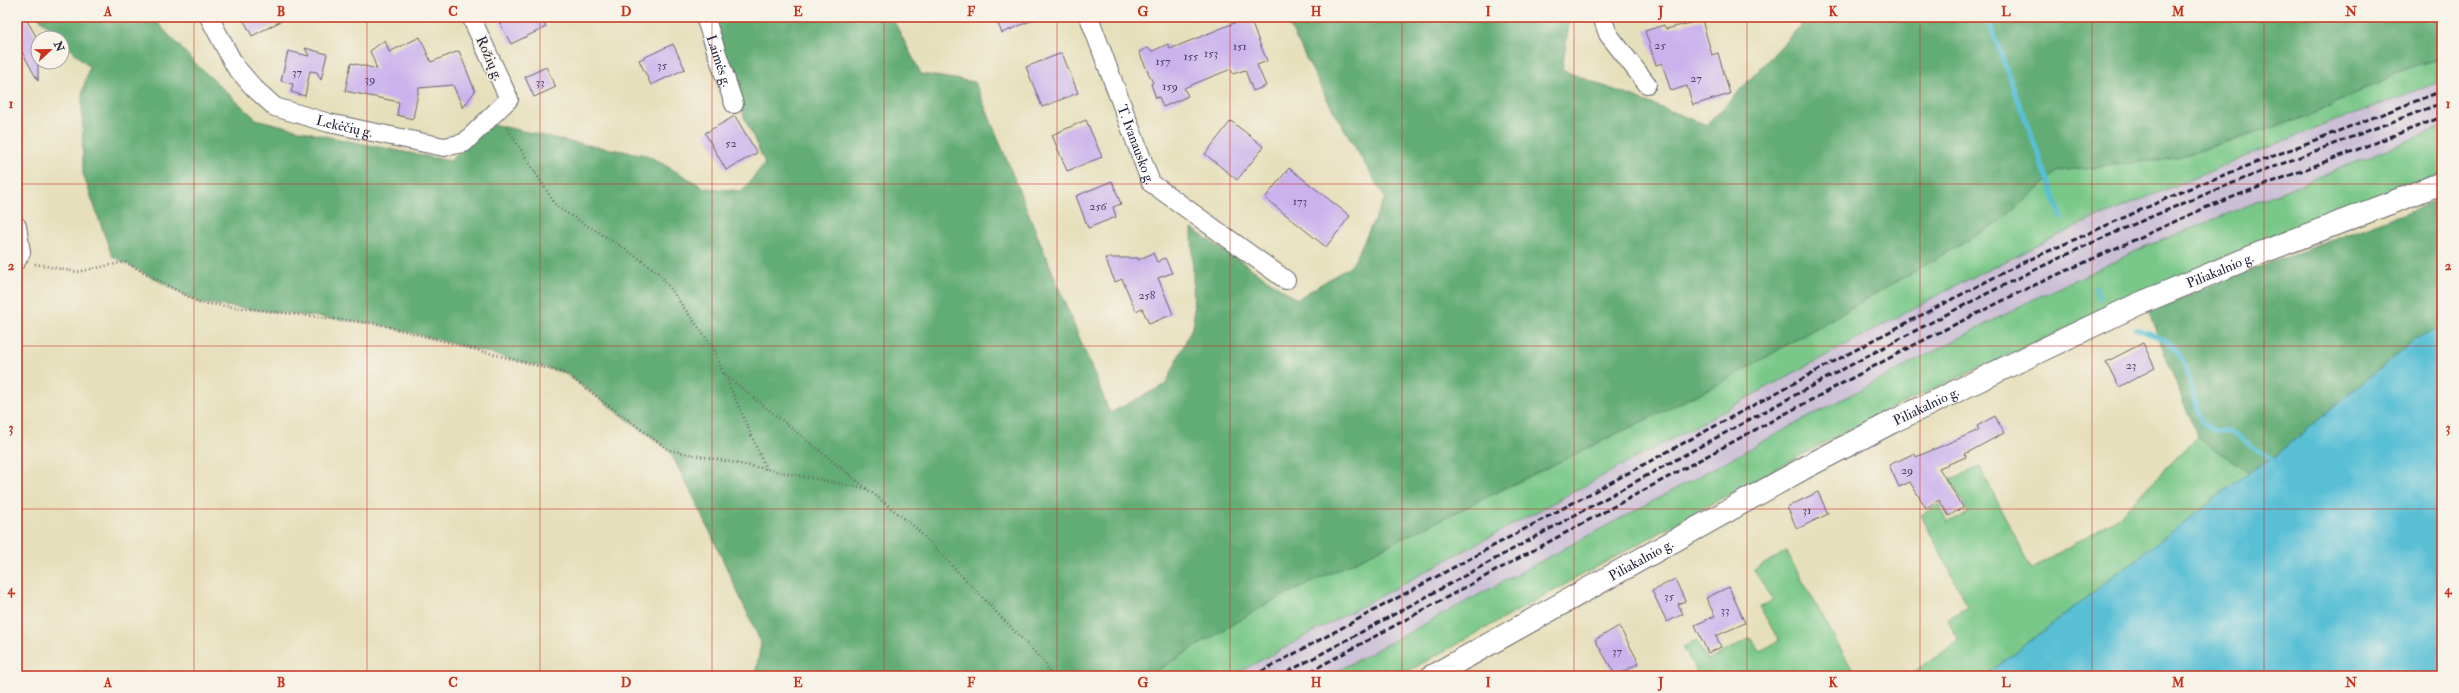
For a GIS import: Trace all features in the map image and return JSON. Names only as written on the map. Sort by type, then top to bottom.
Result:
[{"type":"main road","name":"Piliakalnio g.","points":[[1432,676],[1808,466],[1892,422],[2136,306],[2263,252],[2442,183]]},
{"type":"street","name":"Lekėčių g.","points":[[209,17],[235,66],[254,88],[275,107],[338,126],[444,147],[464,143],[503,105]]},
{"type":"street","name":"Rožių g.","points":[[471,17],[503,105]]},
{"type":"street","name":"Laimės g.","points":[[705,17],[734,104]]},
{"type":"street","name":"T. Ivanausko g.","points":[[1089,17],[1151,183],[1286,280]]},
{"type":"street","points":[[1602,17],[1608,34],[1647,84]]},
{"type":"street","points":[[17,226],[19,256]]},
{"type":"path","points":[[503,105],[557,207],[621,246],[659,272],[714,349],[723,373],[766,469]]},
{"type":"path","points":[[19,256],[36,265],[77,272],[125,262],[200,302],[378,324],[565,373],[669,450],[868,489]]},
{"type":"path","points":[[723,373],[918,529],[1045,663],[1051,676]]},
{"type":"shaded area","points":[[2442,81],[2442,127],[2145,247],[2034,299],[1814,414],[1328,676],[1232,676],[1953,287],[2082,224],[2311,130]]},
{"type":"green space","points":[[38,17],[152,17],[199,67],[256,119],[319,135],[450,161],[492,124],[575,143],[647,155],[705,188],[742,191],[765,163],[745,119],[711,17],[892,17],[921,74],[975,82],[1110,413],[1166,384],[1194,323],[1192,229],[1297,299],[1352,265],[1385,198],[1329,103],[1285,17],[1570,17],[1562,70],[1707,125],[1803,23],[1802,17],[2442,17],[2442,58],[2408,68],[2308,116],[2176,158],[2058,171],[1998,223],[1719,384],[1261,607],[1148,676],[755,676],[761,643],[700,510],[669,450],[565,373],[378,324],[200,303],[112,256],[83,174],[82,94],[89,67],[70,48],[70,30],[51,30]]},
{"type":"green space","points":[[2442,58],[2442,81],[2311,130],[2082,224],[1953,287],[1232,676],[1148,676],[1261,607],[1719,384],[1998,223],[2058,171],[2176,158],[2308,116],[2408,68]]},
{"type":"green space","points":[[2442,127],[2442,173],[2252,244],[1879,414],[1762,476],[1399,676],[1328,676],[1814,414],[2034,299],[2145,247]]},
{"type":"green space","points":[[2442,199],[2442,326],[2413,341],[2272,459],[2249,472],[2197,437],[2149,313],[2201,289]]},
{"type":"green space","points":[[2197,437],[2249,472],[1985,676],[1908,676],[1959,641],[1947,619],[1968,607],[1921,515],[1939,504],[1948,522],[1968,513],[1951,479],[1980,467],[2031,569],[2116,519]]},
{"type":"green space","points":[[1786,551],[1856,676],[1699,676],[1683,647],[1696,640],[1707,661],[1750,638],[1760,651],[1779,641],[1760,607],[1773,600],[1754,570]]},
{"type":"water","points":[[2442,326],[2442,676],[1985,676],[2249,472],[2272,459],[2413,341]]},
{"type":"building","points":[[17,17],[25,17],[32,30],[30,30],[30,67],[17,43]]},
{"type":"building","points":[[242,17],[289,17],[252,36]]},
{"type":"building","points":[[507,17],[541,17],[546,27],[511,44],[499,21]]},
{"type":"building","points":[[995,17],[1040,17],[1002,33]]},
{"type":"building","points":[[1249,17],[1267,61],[1257,65],[1266,86],[1253,91],[1245,70],[1233,74],[1231,69],[1184,88],[1188,96],[1163,107],[1159,97],[1156,98],[1151,84],[1153,83],[1139,52],[1147,48],[1153,51],[1168,44],[1170,49]]},
{"type":"building","points":[[1702,20],[1712,55],[1718,53],[1730,94],[1693,105],[1687,86],[1671,91],[1662,63],[1656,65],[1645,31],[1664,25],[1666,29]]},
{"type":"building","points":[[420,37],[431,62],[459,51],[475,91],[463,108],[453,85],[419,88],[413,119],[397,115],[399,102],[345,91],[351,63],[377,69],[370,51],[385,40],[389,52]]},
{"type":"building","points":[[673,44],[685,69],[651,85],[639,60]]},
{"type":"building","points":[[305,48],[327,54],[321,80],[317,72],[310,71],[305,96],[291,92],[293,84],[281,81],[288,51],[309,56]]},
{"type":"building","points":[[1062,53],[1078,93],[1042,107],[1026,67]]},
{"type":"building","points":[[546,67],[556,87],[534,97],[525,77]]},
{"type":"building","points":[[32,70],[38,70],[38,81]]},
{"type":"building","points":[[735,116],[757,153],[726,170],[705,133]]},
{"type":"building","points":[[1086,120],[1102,157],[1067,171],[1052,135]]},
{"type":"building","points":[[1231,121],[1264,147],[1237,180],[1205,154]]},
{"type":"building","points":[[1289,168],[1350,216],[1326,247],[1265,198]]},
{"type":"building","points":[[1112,181],[1121,204],[1113,207],[1116,217],[1088,228],[1076,196]]},
{"type":"building","points":[[1153,253],[1157,262],[1165,258],[1172,273],[1158,278],[1173,314],[1149,324],[1142,308],[1136,311],[1122,279],[1115,282],[1105,258],[1138,258],[1138,260]]},
{"type":"building","points":[[2143,343],[2155,368],[2119,387],[2106,362]]},
{"type":"building","points":[[1995,416],[2004,433],[1965,454],[1966,457],[1939,468],[1963,507],[1949,516],[1939,500],[1926,508],[1910,482],[1899,487],[1889,465],[1915,453],[1916,457],[1979,430],[1977,426]]},
{"type":"building","points":[[1818,492],[1828,514],[1797,529],[1787,507]]},
{"type":"building","points":[[1675,579],[1685,601],[1678,604],[1683,614],[1667,622],[1652,591]]},
{"type":"building","points":[[1729,587],[1745,623],[1716,636],[1721,647],[1708,653],[1695,625],[1715,616],[1706,598]]},
{"type":"building","points":[[1619,626],[1639,663],[1616,676],[1595,640]]},
{"type":"waterway","points":[[1987,17],[2062,218]]},
{"type":"waterway","points":[[2095,288],[2099,298]]},
{"type":"waterway","points":[[2136,329],[2161,338],[2176,351],[2182,360],[2190,380],[2201,422],[2215,430],[2228,431],[2276,463]]},
{"type":"railway","points":[[1253,676],[1885,334],[2022,263],[2188,189],[2442,91]]},
{"type":"railway","points":[[1280,676],[1823,380],[2022,276],[2103,238],[2187,202],[2271,168],[2442,103]]},
{"type":"railway","points":[[1302,676],[1751,432],[1912,346],[2028,288],[2207,207],[2442,117]]}]
